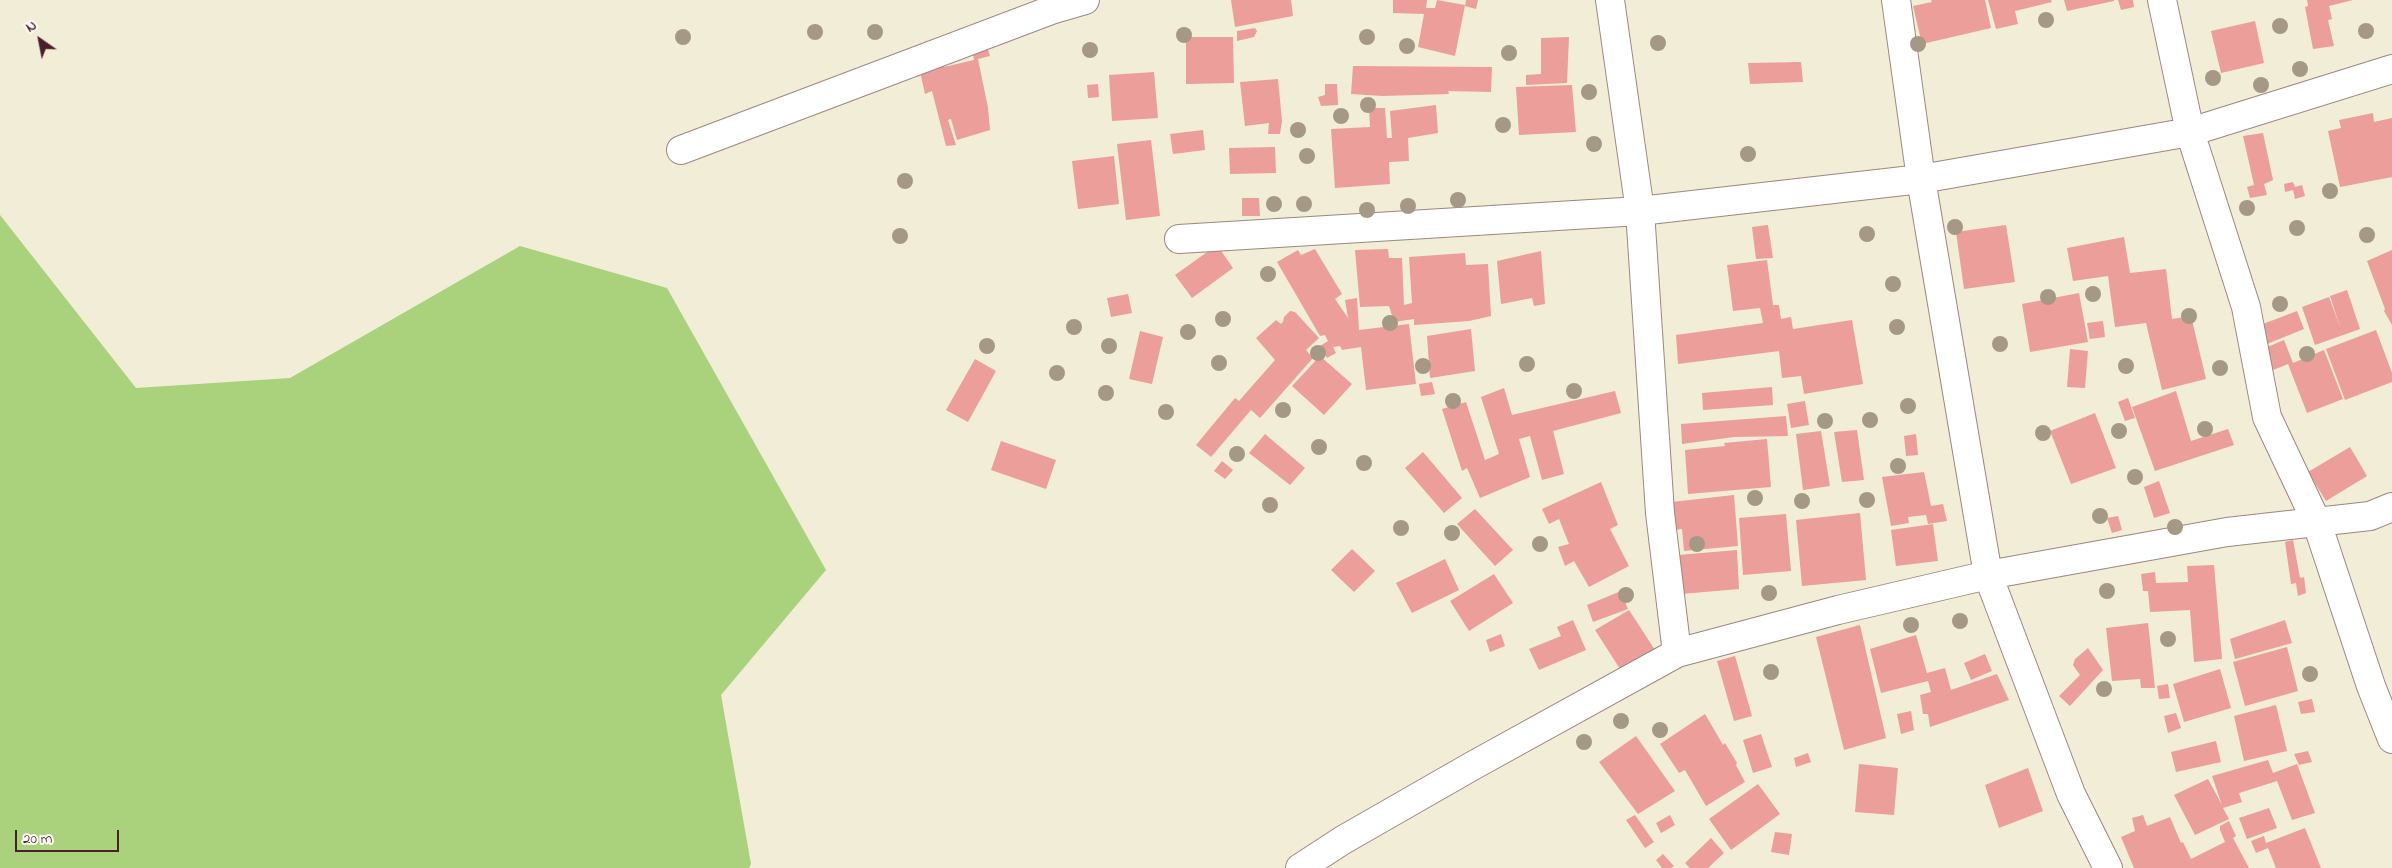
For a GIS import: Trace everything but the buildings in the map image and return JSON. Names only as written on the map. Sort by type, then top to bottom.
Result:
[{"type":"street","points":[[681,150],[1054,9],[1085,0]]},
{"type":"street","points":[[1610,0],[1640,211],[1660,513],[1677,653]]},
{"type":"street","points":[[1896,0],[1921,179],[1988,575],[2071,794],[2108,868]]},
{"type":"street","points":[[2162,0],[2190,132],[2246,307],[2267,417],[2317,523],[2371,686],[2392,739]]},
{"type":"street","points":[[1179,239],[1640,211],[1921,179],[2190,132],[2392,69]]},
{"type":"street","points":[[1300,868],[1343,840],[1449,779],[1677,653],[1838,610],[1988,575],[2227,532],[2370,516],[2392,507]]},
{"type":"green space","points":[[0,215],[136,388],[290,378],[520,246],[667,288],[826,570],[721,695],[751,864],[749,868],[0,868]]}]
